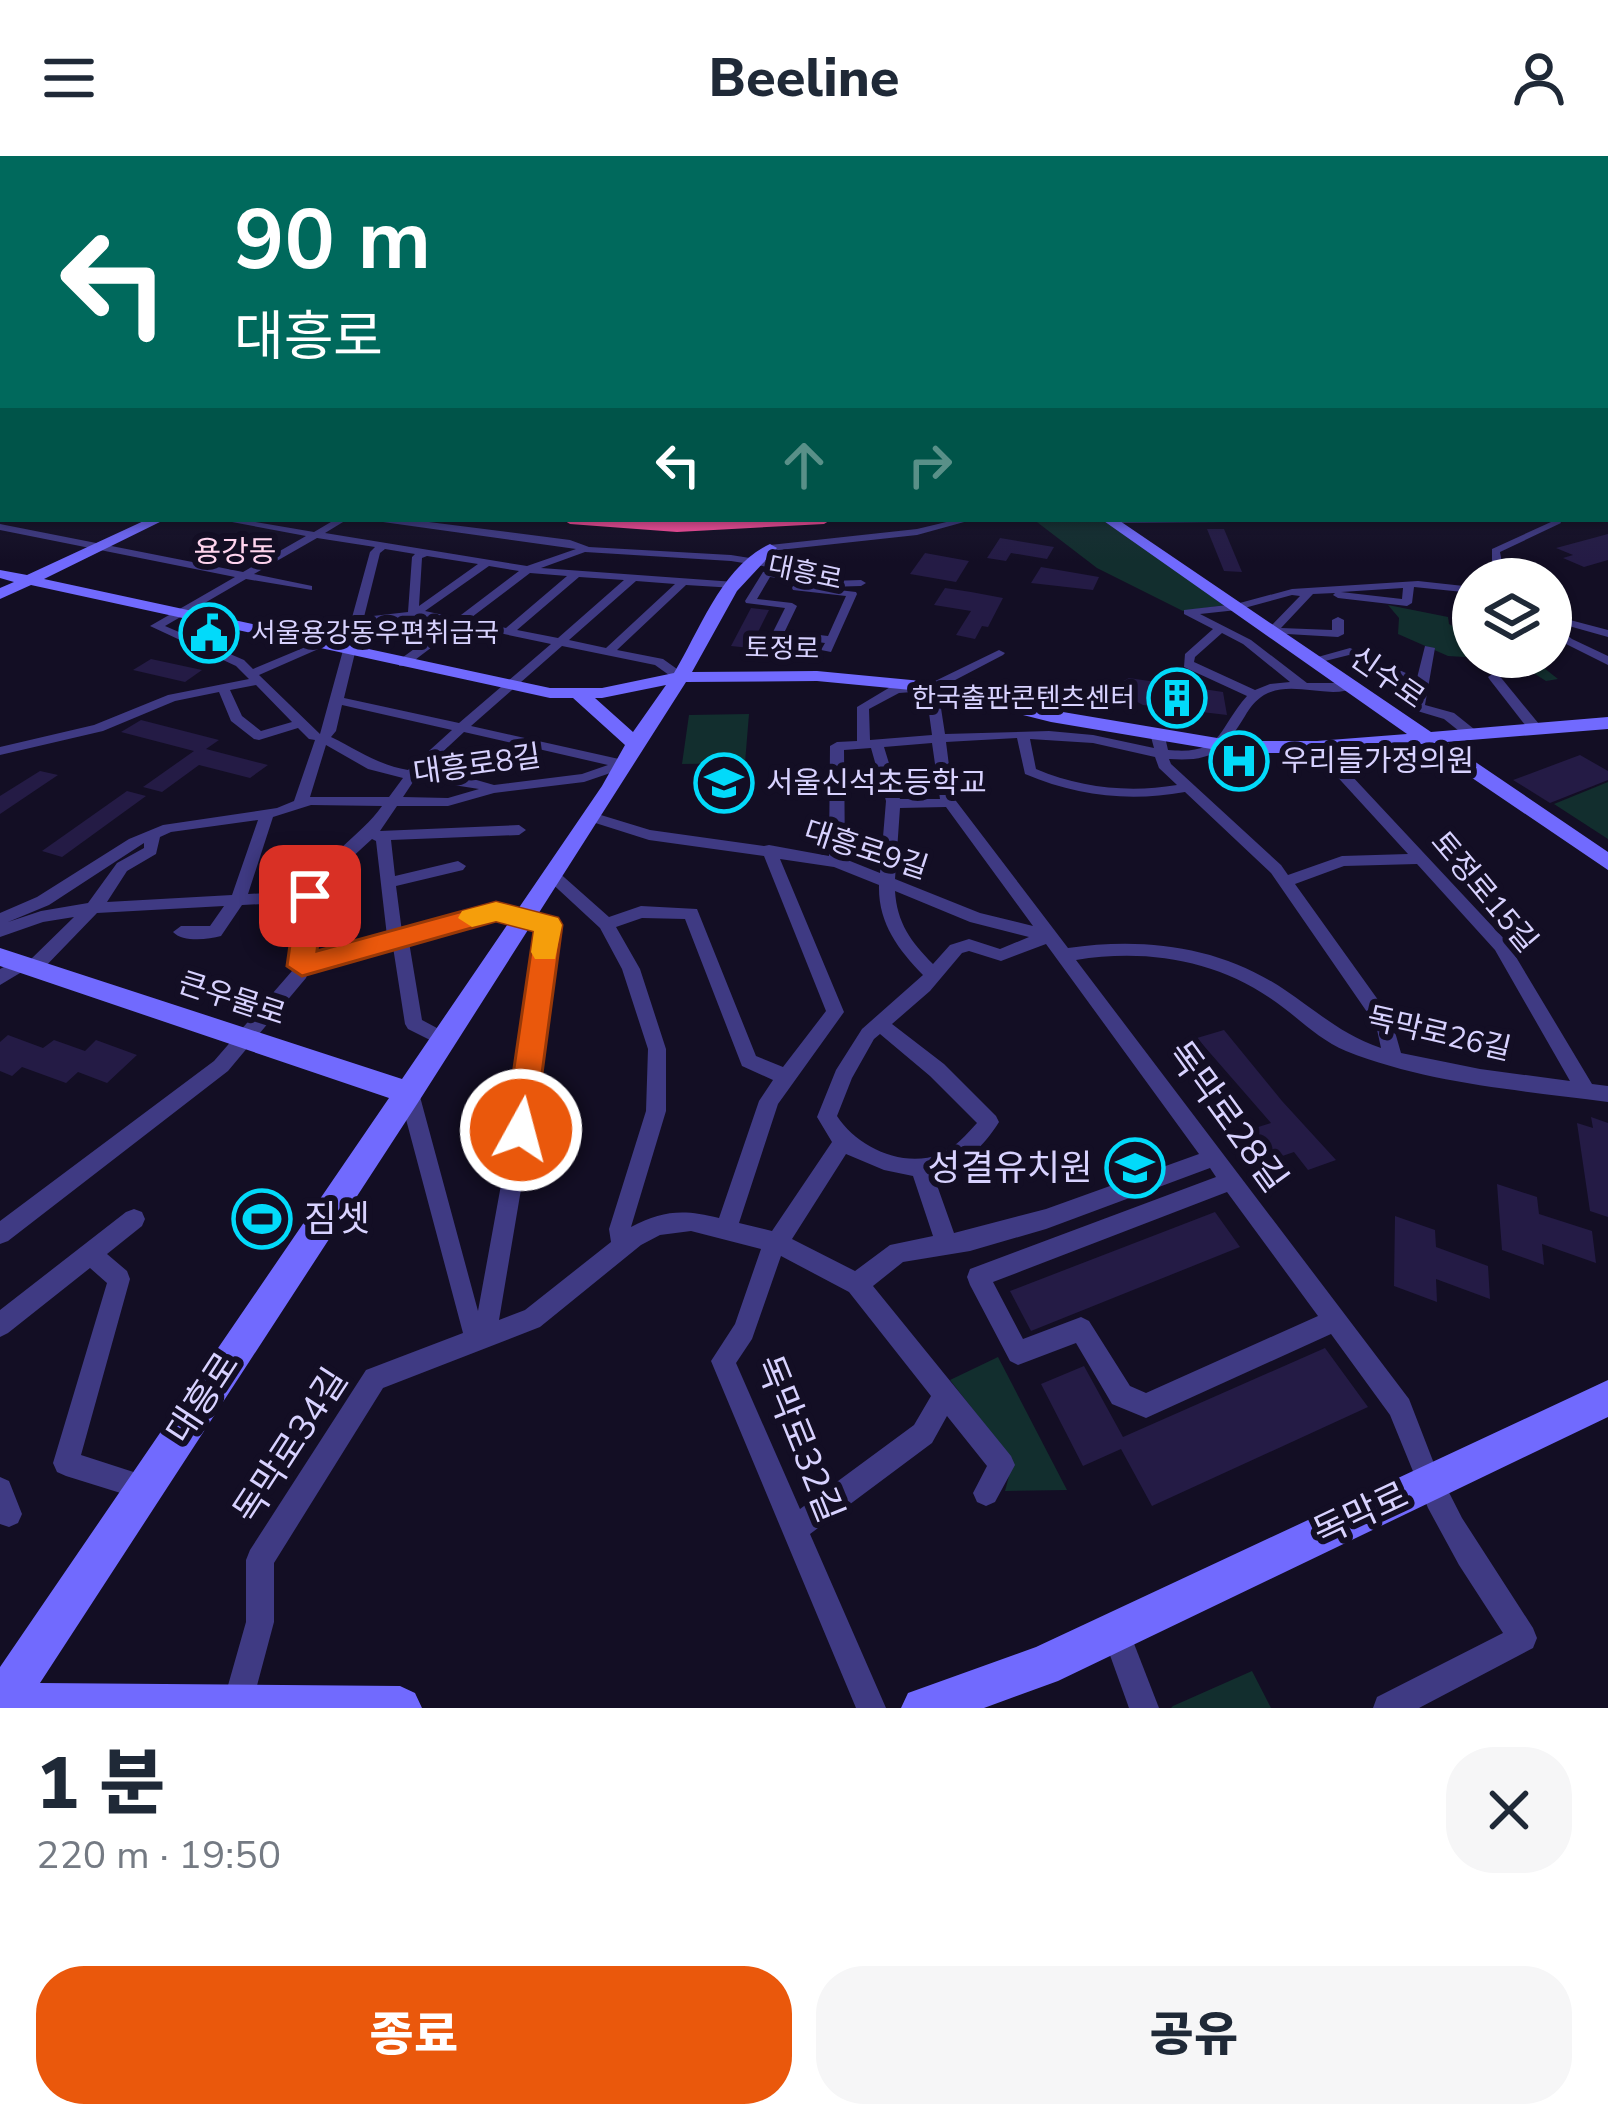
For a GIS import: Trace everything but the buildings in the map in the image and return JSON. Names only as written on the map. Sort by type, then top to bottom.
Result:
[{"type":"highway","points":[[600,522],[672,532],[753,535],[752,565]]},
{"type":"highway","points":[[632,525],[794,522]]},
{"type":"main road","points":[[0,594],[151,522]]},
{"type":"main road","name":"신수로","points":[[1111,522],[1608,863]]},
{"type":"main road","name":"대흥로","points":[[0,1704],[321,1218],[410,1093],[752,565]]},
{"type":"main road","name":"토정로","points":[[0,574],[509,687],[579,694],[680,677],[817,676],[933,687],[1159,746],[1317,747],[1608,723]]},
{"type":"main road","points":[[579,694],[628,753]]},
{"type":"main road","name":"큰우물로","points":[[13,967],[410,1093]]},
{"type":"main road","name":"독막로","points":[[923,1708],[989,1688],[1115,1633],[1608,1398]]},
{"type":"main road","points":[[0,1704],[400,1708]]},
{"type":"street","points":[[238,522],[527,570],[683,581],[958,522]]},
{"type":"street","points":[[338,522],[156,626],[211,646],[254,677],[314,736],[375,768],[472,779],[493,789]]},
{"type":"street","points":[[409,522],[570,543],[584,549],[752,565]]},
{"type":"street","points":[[1496,558],[1495,551],[1556,522]]},
{"type":"street","points":[[0,526],[308,588]]},
{"type":"street","points":[[413,615],[417,556],[460,528]]},
{"type":"street","points":[[301,802],[338,700],[375,552],[382,547]]},
{"type":"street","points":[[403,663],[527,570],[584,549]]},
{"type":"street","points":[[413,615],[485,564]]},
{"type":"street","name":"대흥로","points":[[752,565],[820,572],[828,584],[861,583]]},
{"type":"street","points":[[508,632],[576,574]]},
{"type":"street","points":[[767,574],[802,578],[797,588],[852,594],[830,645],[778,634],[793,606],[750,601],[767,574]]},
{"type":"street","points":[[0,1234],[205,1078],[300,973],[310,896],[318,880],[374,834],[411,775],[633,578]]},
{"type":"street","points":[[608,652],[683,581]]},
{"type":"street","name":"신수로","points":[[1237,607],[1292,592],[1324,590],[1362,600],[1408,603],[1409,585],[1452,588]]},
{"type":"street","points":[[1272,631],[1308,593]]},
{"type":"street","points":[[1263,599],[1294,608]]},
{"type":"street","points":[[1237,607],[1187,612],[1247,642],[1305,687]]},
{"type":"street","points":[[358,621],[413,615],[456,621],[658,662],[680,677]]},
{"type":"street","name":"신수로","points":[[1272,631],[1338,634],[1337,620]]},
{"type":"street","points":[[1572,626],[1608,634]]},
{"type":"street","points":[[1220,629],[1189,656],[1188,664],[1256,695]]},
{"type":"street","points":[[1572,643],[1608,661]]},
{"type":"street","points":[[0,751],[98,728],[172,698],[224,690],[319,645]]},
{"type":"street","points":[[1429,648],[1418,707],[1449,716],[1469,732]]},
{"type":"street","name":"신수로","points":[[1312,660],[1350,651],[1420,684]]},
{"type":"street","points":[[933,974],[896,930],[883,898],[894,804],[870,744],[863,707],[896,689],[933,687],[999,652]]},
{"type":"street","points":[[1495,678],[1534,727]]},
{"type":"street","name":"독막로28길","points":[[933,687],[940,779],[950,803],[1400,1408],[1426,1483],[1472,1565],[1523,1638],[1388,1708]]},
{"type":"street","points":[[1220,745],[1256,695],[1273,687],[1330,691],[1352,687]]},
{"type":"street","points":[[224,690],[236,718],[259,736],[302,723]]},
{"type":"street","points":[[338,700],[464,728],[628,753]]},
{"type":"street","name":"토정로","points":[[1051,716],[1080,736]]},
{"type":"street","points":[[837,862],[837,746],[1080,736],[1159,746],[1187,787],[1251,842],[1285,881],[1385,1023],[1394,1058]]},
{"type":"street","points":[[1023,737],[1030,771],[1055,783],[1081,790],[1126,792],[1187,787]]},
{"type":"street","name":"토정로15길","points":[[1317,747],[1501,946],[1586,1091]]},
{"type":"street","name":"대흥로8길","points":[[0,919],[43,901],[153,834],[266,814],[301,802],[448,802],[493,789],[584,778],[628,753]]},
{"type":"street","points":[[894,804],[950,803]]},
{"type":"street","points":[[181,932],[214,932],[237,900],[266,814]]},
{"type":"street","name":"대흥로9길","points":[[590,817],[650,835],[837,862],[976,918],[1029,934],[1051,935]]},
{"type":"street","points":[[374,834],[519,830]]},
{"type":"street","points":[[92,908],[122,867],[151,850],[153,834]]},
{"type":"street","points":[[374,834],[382,838],[414,1024],[443,1040]]},
{"type":"street","points":[[726,1228],[770,1101],[835,1012],[769,850]]},
{"type":"street","points":[[1285,881],[1342,861],[1422,859]]},
{"type":"street","points":[[388,883],[458,866]]},
{"type":"street","points":[[551,874],[606,924],[631,968],[657,1049],[656,1111],[620,1229],[623,1246]]},
{"type":"street","points":[[0,931],[40,917],[92,908],[310,896]]},
{"type":"street","name":"큰우물로","points":[[13,967],[92,908]]},
{"type":"street","points":[[302,966],[496,912],[548,925],[513,1176],[489,1316],[480,1339]]},
{"type":"street","points":[[606,924],[641,912],[691,913],[749,1061],[788,1078]]},
{"type":"street","points":[[879,1023],[937,1070],[989,1122],[971,1146],[921,1170],[848,1150],[842,1143],[827,1118],[843,1076],[879,1023],[962,946],[1000,955],[1051,935]]},
{"type":"street","name":"독막로26길","points":[[1066,955],[1113,950],[1202,955],[1254,978],[1349,1044],[1394,1058],[1534,1086],[1608,1094]]},
{"type":"street","points":[[410,1093],[470,1323],[480,1339]]},
{"type":"street","name":"독막로32길","points":[[842,1143],[770,1254],[744,1331],[723,1360],[871,1708]]},
{"type":"street","points":[[986,1493],[1002,1465],[857,1285],[898,1252],[1089,1206],[1215,1157]]},
{"type":"street","points":[[921,1170],[946,1244]]},
{"type":"street","points":[[1232,1180],[977,1277],[1018,1353],[1081,1328],[1120,1395],[1146,1406],[1336,1320]]},
{"type":"street","points":[[0,1325],[134,1219]]},
{"type":"street","name":"독막로34길","points":[[238,1706],[260,1622],[260,1560],[375,1379],[532,1319],[623,1246],[657,1225],[692,1221],[778,1243],[857,1285]]},
{"type":"street","points":[[90,1253],[119,1279],[66,1463],[143,1487]]},
{"type":"street","points":[[796,1528],[923,1434],[946,1394]]},
{"type":"street","points":[[1115,1633],[1144,1708]]},
{"type":"green space","points":[[1037,522],[1107,522],[1226,605],[1183,611],[1097,568]]},
{"type":"green space","points":[[1388,605],[1448,617],[1452,656],[1398,634],[1399,618]]},
{"type":"green space","points":[[749,714],[745,763],[682,764],[689,715]]},
{"type":"green space","points":[[1608,782],[1608,839],[1554,804]]},
{"type":"green space","points":[[998,1357],[1067,1490],[1005,1491],[1013,1461],[950,1380]]},
{"type":"green space","points":[[1252,1671],[1271,1708],[1171,1708],[1173,1706]]},
{"type":"slow traffic","points":[[472,918],[496,912],[548,925],[545,952]]},
{"type":"place","name":"서울용강동우편취급국","points":[[209,633]]},
{"type":"place","name":"한국출판콘텐츠센터","points":[[1177,698]]},
{"type":"place","name":"우리들가정의원","points":[[1239,761]]},
{"type":"place","name":"서울신석초등학교","points":[[724,783]]},
{"type":"place","name":"성결유치원","points":[[1135,1168]]},
{"type":"place","name":"짐셋","points":[[262,1219]]},
{"type":"district","name":"용강동","points":[[235,552]]},
{"type":"route","points":[[310,896],[302,966],[496,912],[548,925],[521,1130]]}]
